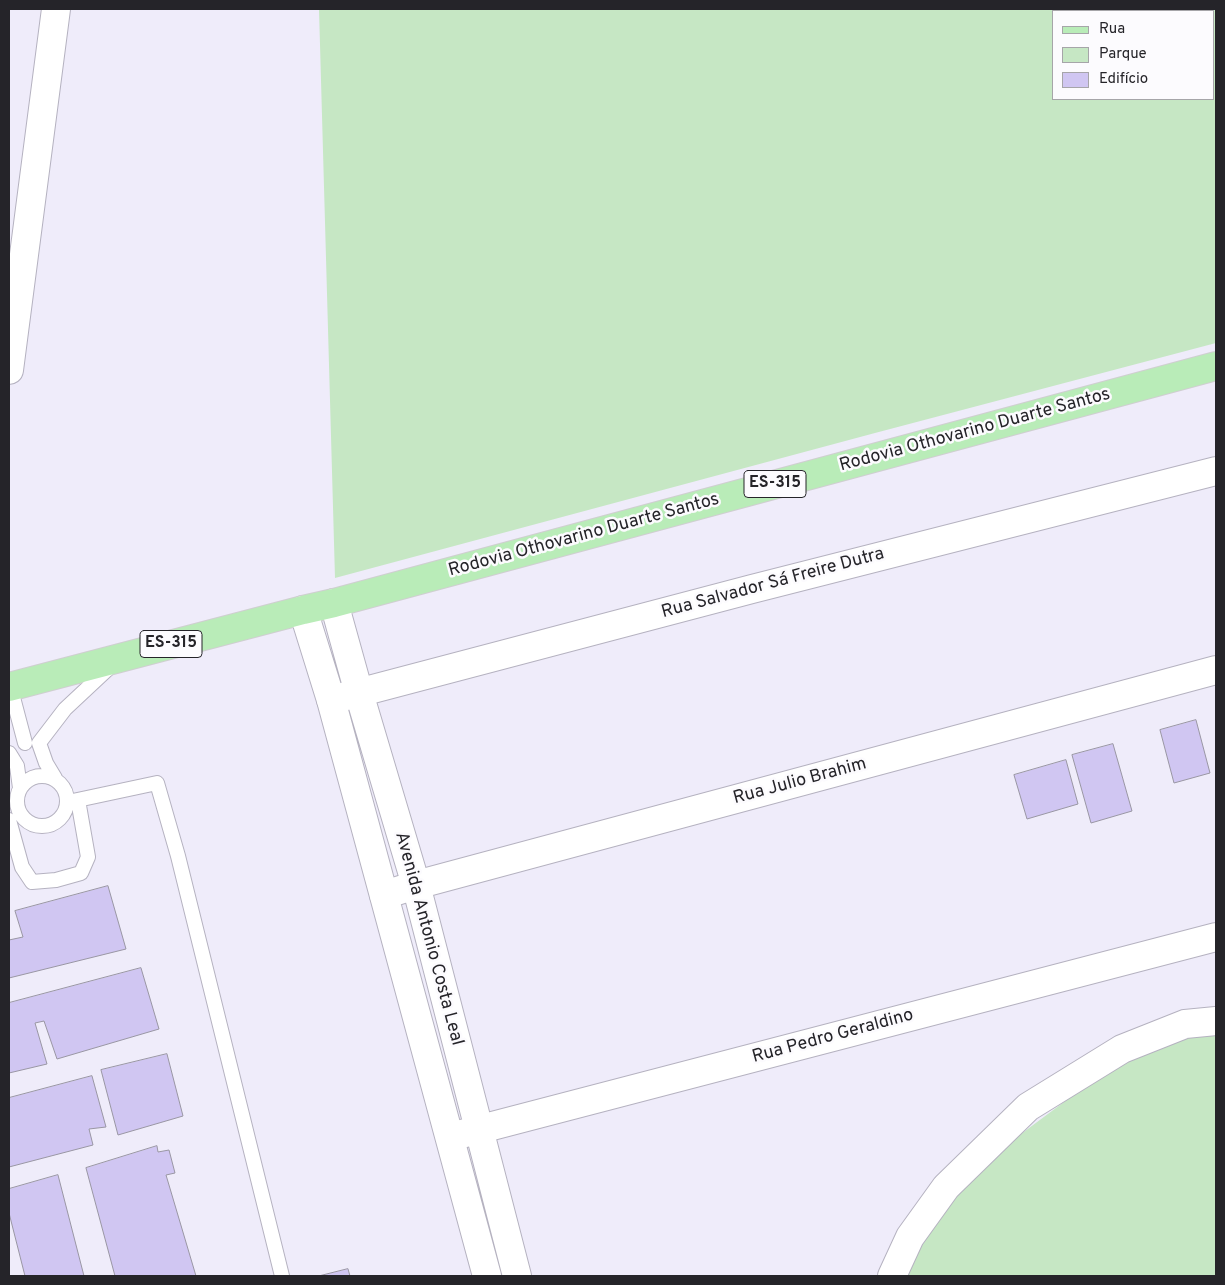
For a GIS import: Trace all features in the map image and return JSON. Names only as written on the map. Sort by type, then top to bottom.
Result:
[{"type":"main road","name":"Rodovia Othovarino Duarte Santos","points":[[9,686],[334,603],[1216,366]]},
{"type":"street","points":[[9,370],[56,9]]},
{"type":"street","name":"Rua Salvador Sá Freire Dutra","points":[[331,700],[752,589],[1216,471]]},
{"type":"street","name":"Avenida Antonio Costa Leal","points":[[334,603],[358,693],[416,886],[517,1276]]},
{"type":"street","name":"Avenida Antonio Costa Leal","points":[[303,610],[331,700],[487,1276]]},
{"type":"street","name":"Rua Julio Brahim","points":[[384,895],[1216,670]]},
{"type":"street","name":"Rua Pedro Geraldino","points":[[450,1137],[1216,937]]},
{"type":"street","points":[[892,1276],[910,1237],[946,1187],[1028,1107],[1122,1049],[1186,1024],[1216,1021]]},
{"type":"lane","points":[[9,753],[17,766],[20,788],[17,798],[18,808],[13,819],[22,867],[32,882],[56,880],[81,873],[88,857],[73,801],[46,763],[39,743],[65,709],[120,657]]},
{"type":"lane","points":[[9,686],[25,743]]},
{"type":"lane","points":[[9,749],[25,743],[41,741]]},
{"type":"lane","points":[[20,788],[35,776],[45,775],[55,778]]},
{"type":"lane","points":[[13,819],[40,826],[50,825],[59,821],[73,801],[157,783],[178,856],[282,1276]]},
{"type":"green space","points":[[319,9],[1216,9],[1216,343],[335,578]]},
{"type":"green space","points":[[1193,1032],[1216,1033],[1216,1276],[897,1276],[974,1169],[1107,1070]]},
{"type":"building","points":[[1196,720],[1210,773],[1174,783],[1160,730]]},
{"type":"building","points":[[1113,744],[1132,811],[1091,823],[1072,755]]},
{"type":"building","points":[[1066,760],[1078,804],[1027,819],[1014,775]]},
{"type":"building","points":[[108,886],[126,949],[9,978],[9,940],[23,937],[15,911]]},
{"type":"building","points":[[141,968],[159,1029],[57,1059],[44,1021],[35,1023],[47,1064],[9,1073],[9,1003]]},
{"type":"building","points":[[167,1054],[183,1116],[118,1135],[101,1070]]},
{"type":"building","points":[[92,1076],[106,1127],[89,1129],[93,1145],[9,1167],[9,1098]]},
{"type":"building","points":[[157,1146],[158,1152],[169,1150],[175,1173],[166,1175],[196,1276],[115,1276],[86,1168]]},
{"type":"building","points":[[58,1175],[84,1276],[25,1276],[9,1213],[9,1189]]},
{"type":"building","points":[[348,1269],[350,1276],[319,1276]]}]
